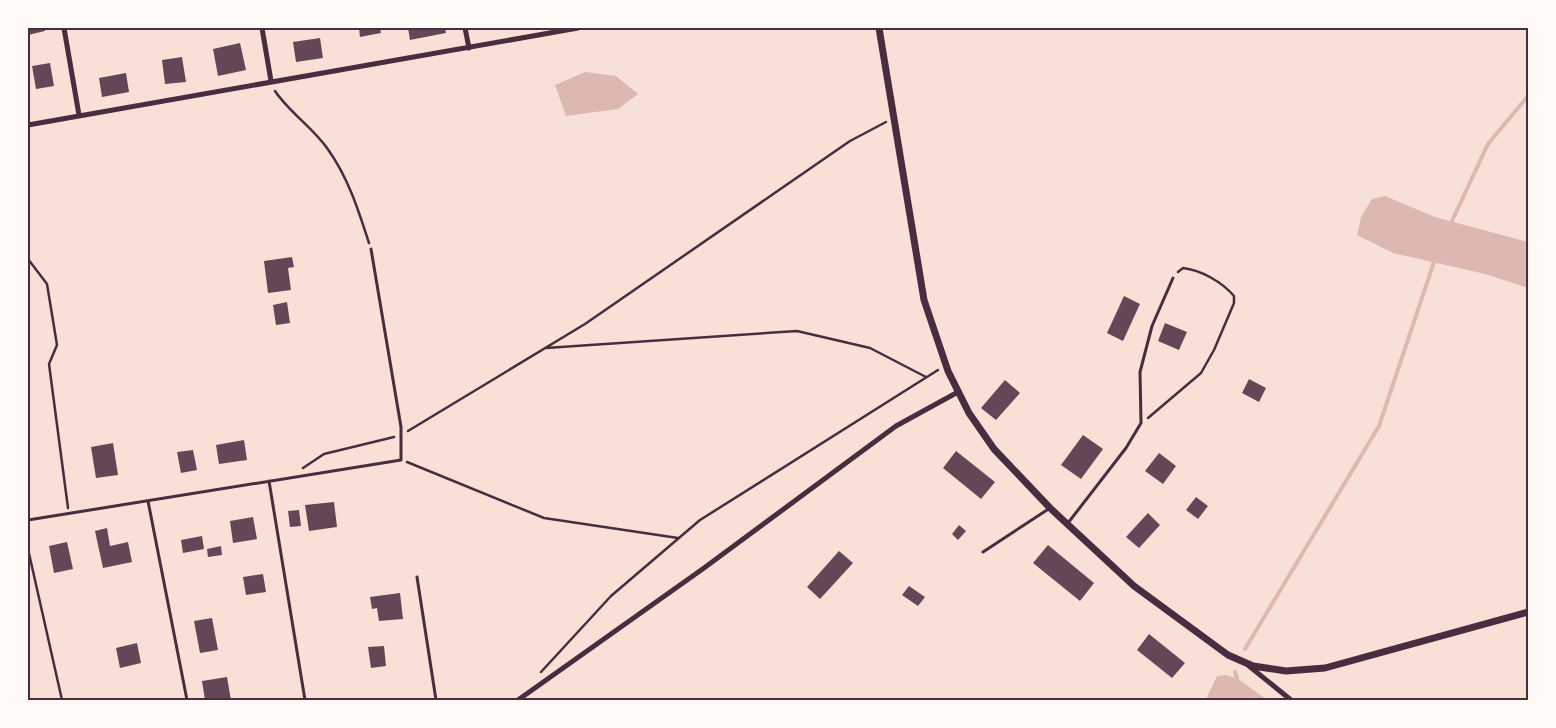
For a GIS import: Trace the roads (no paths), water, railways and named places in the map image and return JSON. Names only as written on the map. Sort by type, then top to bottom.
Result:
[{"type":"street","points":[[64,28],[79,115]]},
{"type":"street","points":[[262,28],[271,81]]},
{"type":"street","points":[[466,28],[469,48]]},
{"type":"street","points":[[28,125],[578,28]]},
{"type":"street","points":[[879,28],[924,300],[945,365],[978,427],[994,449],[1050,508],[1134,586],[1216,648],[1247,664],[1291,700]]},
{"type":"street","points":[[518,700],[696,574],[896,426],[958,392]]},
{"type":"street","points":[[1247,664],[1286,671],[1319,669],[1528,612]]},
{"type":"lane","points":[[28,520],[401,460],[401,435],[371,249]]},
{"type":"lane","points":[[1068,524],[1126,448],[1141,423],[1140,372],[1152,326],[1173,278]]},
{"type":"lane","points":[[268,481],[305,700]]},
{"type":"lane","points":[[148,501],[187,700]]},
{"type":"lane","points":[[983,552],[1050,508]]},
{"type":"lane","points":[[417,577],[436,700]]},
{"type":"waterway","points":[[1451,223],[1488,144],[1528,96]]},
{"type":"waterway","points":[[1245,649],[1379,426],[1435,259]]},
{"type":"waterway","points":[[1235,672],[1237,678]]}]
